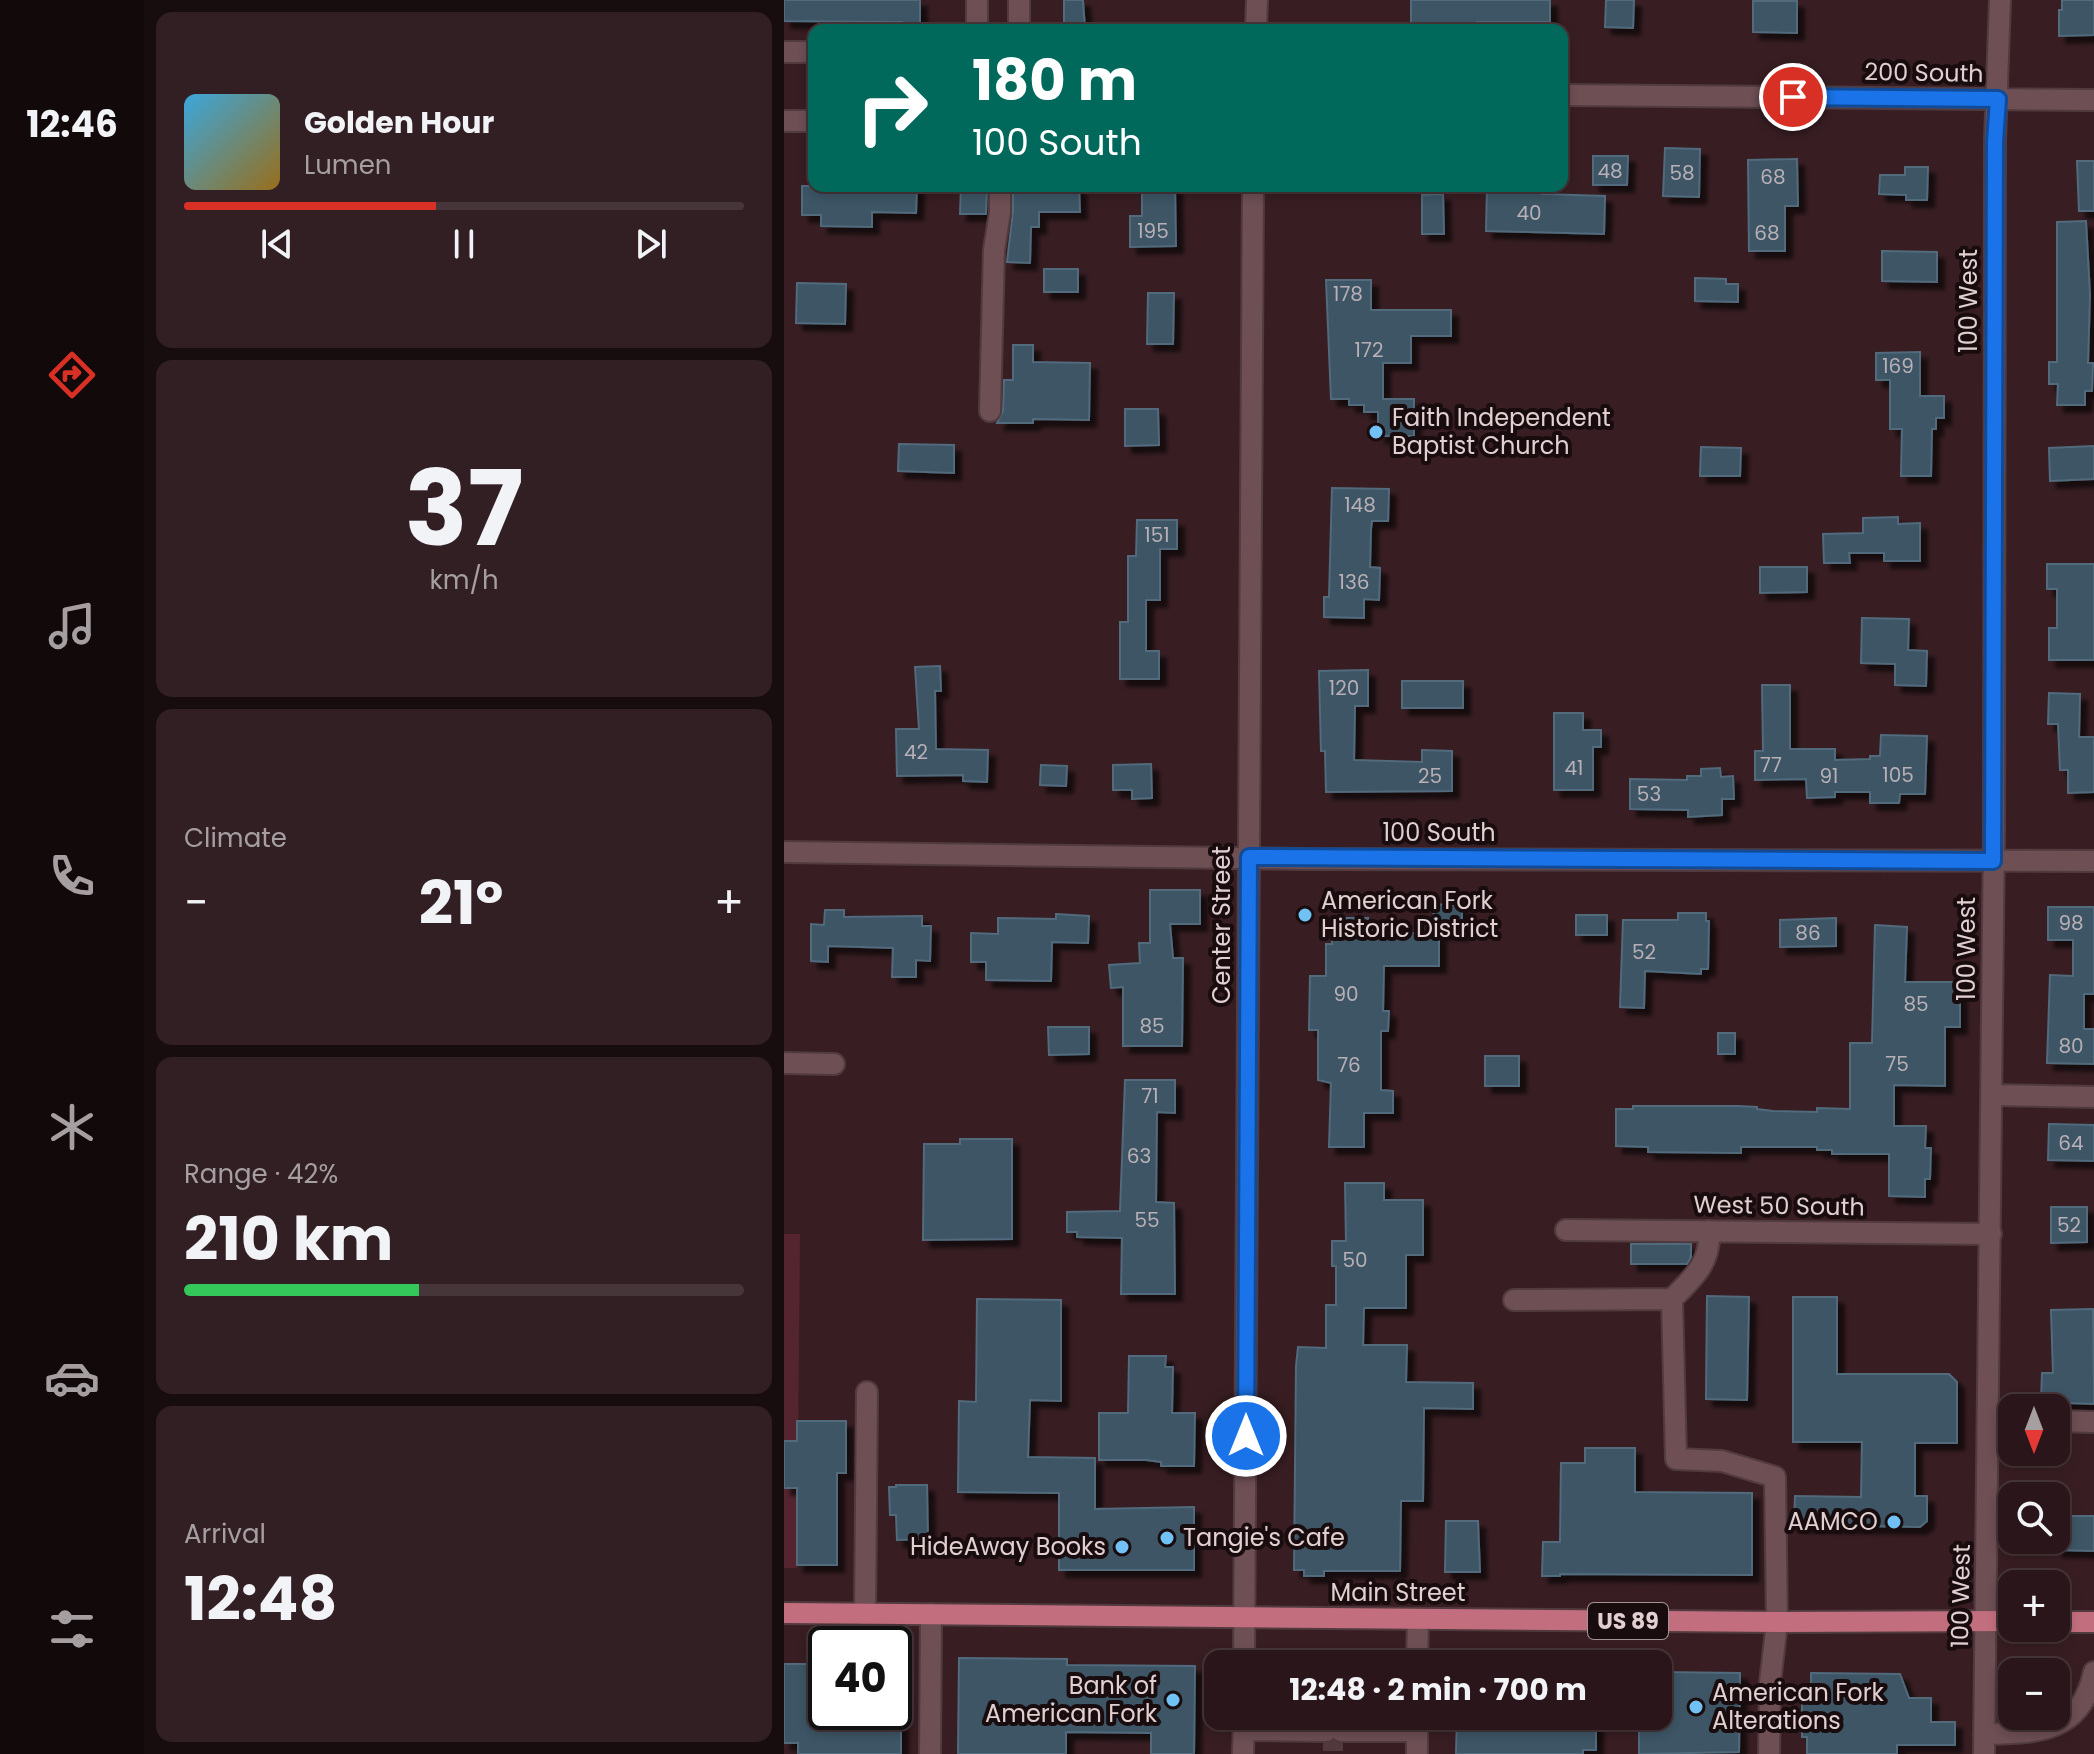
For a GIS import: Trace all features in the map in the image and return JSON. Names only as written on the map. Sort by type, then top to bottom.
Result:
[{"type":"main road","name":"Main Street","points":[[784,1613],[1777,1622],[1998,1621]]},
{"type":"main road","points":[[2070,1622],[2094,1622]]},
{"type":"street","points":[[977,0],[977,24]]},
{"type":"street","points":[[1019,0],[1019,24]]},
{"type":"street","points":[[1256,24],[1257,0]]},
{"type":"street","name":"100 West","points":[[1984,1744],[1992,1095],[1995,142],[2000,0]]},
{"type":"street","points":[[784,52],[808,52]]},
{"type":"street","name":"200 South","points":[[1568,95],[2094,100]]},
{"type":"street","points":[[784,121],[808,121]]},
{"type":"street","points":[[990,411],[994,250],[1000,192]]},
{"type":"street","name":"Center Street","points":[[1244,1650],[1253,192]]},
{"type":"street","name":"100 South","points":[[784,852],[2094,861]]},
{"type":"street","points":[[784,1063],[834,1064]]},
{"type":"street","points":[[1992,1095],[2094,1097]]},
{"type":"street","name":"West 50 South","points":[[1566,1230],[1991,1234]]},
{"type":"street","points":[[1514,1300],[1672,1299],[1701,1271],[1710,1248],[1709,1231]]},
{"type":"street","points":[[1672,1299],[1676,1459],[1722,1461],[1775,1477],[1777,1622],[1770,1683],[1769,1754]]},
{"type":"street","points":[[865,1614],[867,1392]]},
{"type":"street","points":[[1989,1421],[1998,1421]]},
{"type":"street","points":[[2070,1421],[2094,1422]]},
{"type":"street","points":[[930,1754],[931,1614]]},
{"type":"street","points":[[1417,1650],[1418,1619]]},
{"type":"street","points":[[1984,1744],[2017,1733],[2058,1726],[2075,1714],[2090,1690],[2094,1672]]},
{"type":"street","points":[[1243,1754],[1244,1730]]},
{"type":"street","points":[[1323,1730],[1346,1730]]},
{"type":"street","points":[[1417,1730],[1417,1754]]},
{"type":"shaded area","points":[[784,1234],[800,1234],[797,1568],[784,1568]]},
{"type":"building","points":[[784,0],[920,0],[920,23],[916,24],[784,21]]},
{"type":"building","points":[[1064,0],[1083,0],[1085,24],[1064,24]]},
{"type":"building","points":[[1411,0],[1550,0],[1550,22],[1411,24]]},
{"type":"building","points":[[1606,0],[1634,0],[1633,28],[1605,27]]},
{"type":"building","points":[[2062,0],[2094,0],[2094,35],[2059,36]]},
{"type":"building","points":[[1753,1],[1797,1],[1797,33],[1753,32]]},
{"type":"building","points":[[1665,148],[1700,149],[1699,197],[1663,196]]},
{"type":"building","points":[[1593,156],[1628,156],[1627,185],[1593,185]]},
{"type":"building","points":[[1797,159],[1798,206],[1785,206],[1785,251],[1749,251],[1748,160]]},
{"type":"building","points":[[2077,161],[2094,161],[2094,211],[2079,211]]},
{"type":"building","points":[[1905,167],[1928,167],[1927,200],[1906,200],[1906,195],[1879,194],[1880,175],[1905,175]]},
{"type":"building","points":[[802,186],[808,186],[808,192],[917,192],[916,213],[872,212],[872,227],[821,226],[821,215],[802,215]]},
{"type":"building","points":[[961,192],[987,192],[986,214],[960,214]]},
{"type":"building","points":[[1013,192],[1079,192],[1080,212],[1039,212],[1039,227],[1031,227],[1030,263],[1007,262]]},
{"type":"building","points":[[1142,192],[1175,192],[1176,246],[1130,247],[1130,216],[1142,216]]},
{"type":"building","points":[[1487,192],[1605,196],[1604,234],[1486,231]]},
{"type":"building","points":[[1443,194],[1444,234],[1422,234],[1422,195]]},
{"type":"building","points":[[2086,221],[2090,295],[2088,363],[2093,363],[2092,391],[2085,391],[2085,405],[2057,405],[2058,384],[2049,384],[2049,362],[2057,362],[2057,222]]},
{"type":"building","points":[[1882,251],[1937,252],[1937,282],[1882,281]]},
{"type":"building","points":[[1044,269],[1078,269],[1078,292],[1044,292]]},
{"type":"building","points":[[1695,278],[1726,279],[1726,284],[1738,284],[1738,302],[1695,301]]},
{"type":"building","points":[[1326,280],[1371,280],[1371,310],[1451,310],[1451,336],[1411,336],[1411,363],[1383,363],[1383,399],[1414,399],[1414,436],[1378,436],[1378,412],[1364,412],[1364,405],[1349,405],[1349,399],[1331,399]]},
{"type":"building","points":[[797,283],[846,284],[845,324],[796,323]]},
{"type":"building","points":[[1148,293],[1174,293],[1173,344],[1147,344]]},
{"type":"building","points":[[1013,345],[1033,345],[1033,362],[1090,363],[1089,420],[1033,419],[1033,423],[997,423],[1003,411],[1004,380],[1013,380]]},
{"type":"building","points":[[1920,352],[1920,396],[1944,396],[1944,418],[1936,418],[1936,429],[1932,429],[1931,476],[1901,476],[1902,429],[1890,429],[1890,380],[1876,380],[1876,353]]},
{"type":"building","points":[[1125,409],[1158,409],[1159,445],[1125,446]]},
{"type":"building","points":[[899,444],[954,445],[954,473],[898,471]]},
{"type":"building","points":[[2094,446],[2094,479],[2050,481],[2049,448]]},
{"type":"building","points":[[1701,447],[1741,448],[1740,476],[1700,476]]},
{"type":"building","points":[[1332,488],[1389,489],[1388,521],[1372,521],[1371,529],[1370,567],[1380,568],[1379,600],[1364,599],[1364,618],[1324,617],[1324,597],[1329,597]]},
{"type":"building","points":[[1898,517],[1898,524],[1920,523],[1920,561],[1884,561],[1884,553],[1849,553],[1850,563],[1824,563],[1823,534],[1863,533],[1863,518]]},
{"type":"building","points":[[1137,520],[1177,520],[1177,549],[1160,549],[1160,600],[1146,600],[1146,651],[1159,651],[1159,679],[1120,679],[1120,622],[1128,622],[1128,556],[1136,556]]},
{"type":"building","points":[[2047,564],[2094,564],[2094,660],[2049,660],[2049,628],[2057,628],[2057,589],[2047,589]]},
{"type":"building","points":[[1760,567],[1807,567],[1807,592],[1760,593]]},
{"type":"building","points":[[1862,618],[1909,619],[1908,650],[1927,651],[1926,686],[1895,685],[1895,664],[1861,663]]},
{"type":"building","points":[[940,666],[941,691],[935,691],[936,749],[988,750],[987,782],[963,781],[963,775],[897,776],[896,729],[919,729],[915,667]]},
{"type":"building","points":[[1368,670],[1368,706],[1355,706],[1354,760],[1422,762],[1422,750],[1452,751],[1452,791],[1326,792],[1325,751],[1321,751],[1319,671]]},
{"type":"building","points":[[1402,681],[1463,681],[1463,708],[1402,708]]},
{"type":"building","points":[[1762,685],[1790,685],[1790,749],[1835,749],[1835,760],[1870,759],[1870,756],[1880,756],[1881,735],[1927,736],[1925,794],[1900,794],[1899,803],[1870,803],[1870,792],[1835,792],[1835,797],[1807,798],[1806,779],[1755,780],[1755,751],[1763,751]]},
{"type":"building","points":[[2049,693],[2080,694],[2079,737],[2094,737],[2094,792],[2068,793],[2068,770],[2060,770],[2058,724],[2048,724]]},
{"type":"building","points":[[1554,713],[1583,713],[1583,730],[1601,730],[1601,747],[1593,747],[1593,790],[1554,790]]},
{"type":"building","points":[[1151,764],[1152,798],[1132,799],[1132,790],[1113,790],[1113,765]]},
{"type":"building","points":[[1041,765],[1067,766],[1066,786],[1040,785]]},
{"type":"building","points":[[1720,768],[1721,777],[1733,776],[1734,799],[1722,799],[1722,815],[1688,817],[1688,810],[1630,809],[1630,779],[1687,780],[1687,776],[1701,776],[1701,769]]},
{"type":"building","points":[[1150,890],[1200,890],[1200,924],[1170,924],[1173,958],[1183,958],[1182,1046],[1123,1046],[1123,987],[1111,988],[1109,965],[1140,963],[1139,943],[1150,943]]},
{"type":"building","points":[[1434,904],[1462,906],[1462,933],[1433,932]]},
{"type":"building","points":[[2048,907],[2094,907],[2094,994],[2084,994],[2084,1029],[2094,1029],[2094,1064],[2047,1063],[2050,975],[2073,976],[2073,940],[2048,940]]},
{"type":"building","points":[[825,910],[844,910],[844,917],[922,916],[922,926],[931,926],[930,961],[916,960],[916,977],[892,977],[893,948],[828,946],[828,962],[811,961],[811,924],[824,925]]},
{"type":"building","points":[[1678,913],[1706,913],[1706,921],[1709,921],[1708,969],[1701,969],[1701,974],[1645,971],[1644,1008],[1620,1007],[1623,920],[1678,920]]},
{"type":"building","points":[[1056,914],[1089,916],[1088,943],[1052,942],[1051,981],[986,980],[986,962],[971,962],[971,933],[998,934],[998,918],[1056,919]]},
{"type":"building","points":[[1576,915],[1607,915],[1607,935],[1576,935]]},
{"type":"building","points":[[1344,918],[1368,918],[1368,925],[1384,925],[1384,933],[1439,933],[1439,966],[1384,966],[1383,1011],[1389,1011],[1388,1031],[1381,1031],[1381,1090],[1393,1091],[1393,1113],[1364,1113],[1364,1147],[1329,1147],[1331,1083],[1318,1080],[1318,1030],[1309,1030],[1310,976],[1326,976],[1326,944],[1332,944],[1332,924],[1344,924]]},
{"type":"building","points":[[1836,918],[1836,946],[1780,947],[1780,920]]},
{"type":"building","points":[[1875,925],[1907,927],[1905,982],[1960,982],[1960,1027],[1945,1027],[1945,1086],[1894,1085],[1894,1126],[1926,1126],[1925,1148],[1931,1148],[1930,1179],[1925,1179],[1925,1197],[1889,1196],[1889,1154],[1832,1154],[1832,1150],[1817,1150],[1817,1147],[1741,1147],[1741,1153],[1648,1152],[1648,1147],[1616,1146],[1616,1109],[1633,1109],[1633,1106],[1738,1106],[1817,1112],[1817,1108],[1850,1109],[1850,1043],[1872,1043]]},
{"type":"building","points":[[1048,1027],[1089,1027],[1089,1054],[1049,1055]]},
{"type":"building","points":[[1718,1033],[1735,1033],[1735,1054],[1718,1054]]},
{"type":"building","points":[[1485,1056],[1519,1056],[1519,1086],[1485,1086]]},
{"type":"building","points":[[1125,1080],[1175,1080],[1175,1113],[1157,1112],[1156,1202],[1174,1203],[1175,1294],[1121,1294],[1122,1238],[1077,1237],[1077,1232],[1067,1232],[1067,1212],[1120,1211]]},
{"type":"building","points":[[2049,1124],[2094,1125],[2094,1161],[2048,1160]]},
{"type":"building","points":[[960,1139],[1012,1139],[1012,1239],[923,1240],[924,1144],[960,1144]]},
{"type":"building","points":[[1345,1183],[1384,1183],[1384,1200],[1423,1200],[1423,1255],[1406,1255],[1406,1308],[1364,1308],[1363,1345],[1407,1345],[1406,1382],[1473,1383],[1473,1409],[1424,1408],[1423,1501],[1401,1501],[1400,1571],[1324,1571],[1324,1576],[1304,1576],[1304,1570],[1294,1570],[1296,1366],[1298,1347],[1326,1348],[1326,1305],[1336,1305],[1336,1266],[1332,1266],[1332,1241],[1346,1241]]},
{"type":"building","points":[[2051,1207],[2087,1207],[2087,1242],[2051,1243]]},
{"type":"building","points":[[1631,1244],[1691,1244],[1691,1257],[1687,1264],[1631,1264]]},
{"type":"building","points":[[1707,1296],[1749,1297],[1747,1400],[1706,1399]]},
{"type":"building","points":[[1793,1297],[1837,1297],[1837,1374],[1949,1374],[1957,1382],[1957,1443],[1915,1443],[1915,1496],[1927,1496],[1927,1521],[1920,1527],[1794,1525],[1795,1496],[1861,1497],[1862,1442],[1793,1442]]},
{"type":"building","points":[[977,1299],[1061,1300],[1061,1401],[1030,1400],[1028,1457],[1095,1458],[1095,1509],[1194,1507],[1194,1570],[1059,1570],[1059,1493],[958,1492],[959,1401],[976,1402]]},
{"type":"building","points":[[2093,1309],[2094,1404],[2070,1403],[2070,1394],[2041,1394],[2042,1373],[2053,1373],[2051,1310]]},
{"type":"building","points":[[1129,1356],[1166,1356],[1165,1367],[1173,1367],[1172,1413],[1195,1413],[1194,1466],[1161,1466],[1161,1462],[1146,1460],[1099,1460],[1099,1413],[1128,1413]]},
{"type":"building","points":[[797,1421],[846,1421],[846,1473],[837,1473],[837,1565],[797,1565],[797,1488],[784,1488],[784,1441],[797,1441]]},
{"type":"building","points":[[1585,1448],[1635,1448],[1635,1492],[1752,1493],[1752,1575],[1542,1576],[1543,1542],[1560,1542],[1561,1463],[1585,1463]]},
{"type":"building","points":[[927,1485],[928,1539],[897,1540],[896,1515],[890,1515],[889,1487]]},
{"type":"building","points":[[2070,1516],[2094,1516],[2094,1551],[2070,1550]]},
{"type":"building","points":[[1446,1521],[1478,1521],[1480,1572],[1445,1572]]},
{"type":"building","points":[[959,1658],[1067,1659],[1067,1665],[1195,1666],[1194,1754],[1151,1754],[1151,1733],[1066,1732],[1066,1754],[958,1754]]},
{"type":"building","points":[[784,1664],[808,1664],[808,1730],[901,1730],[901,1754],[798,1754],[798,1743],[784,1743]]},
{"type":"building","points":[[1672,1672],[1740,1673],[1739,1752],[1639,1754],[1639,1730],[1672,1730]]},
{"type":"building","points":[[1811,1673],[1900,1674],[1909,1698],[1931,1698],[1931,1722],[1955,1722],[1955,1745],[1897,1745],[1897,1754],[1807,1754],[1807,1737],[1802,1737],[1802,1697],[1811,1697]]},
{"type":"building","points":[[1457,1730],[1596,1730],[1596,1750],[1583,1750],[1583,1754],[1456,1754]]},
{"type":"tunnel","points":[[1333,1731],[1333,1754]]},
{"type":"place","name":"Faith Independent Baptist Church","points":[[1376,432]]},
{"type":"place","name":"American Fork Historic District","points":[[1305,915]]},
{"type":"place","name":"AAMCO","points":[[1894,1522]]},
{"type":"place","name":"Tangie's Cafe","points":[[1167,1538]]},
{"type":"place","name":"HideAway Books","points":[[1122,1547]]},
{"type":"place","name":"Bank of American Fork","points":[[1173,1700]]},
{"type":"place","name":"American Fork Alterations","points":[[1696,1707]]},
{"type":"route","points":[[1246,1436],[1249,857],[1993,861],[1995,142],[1998,99],[1793,97]]}]
